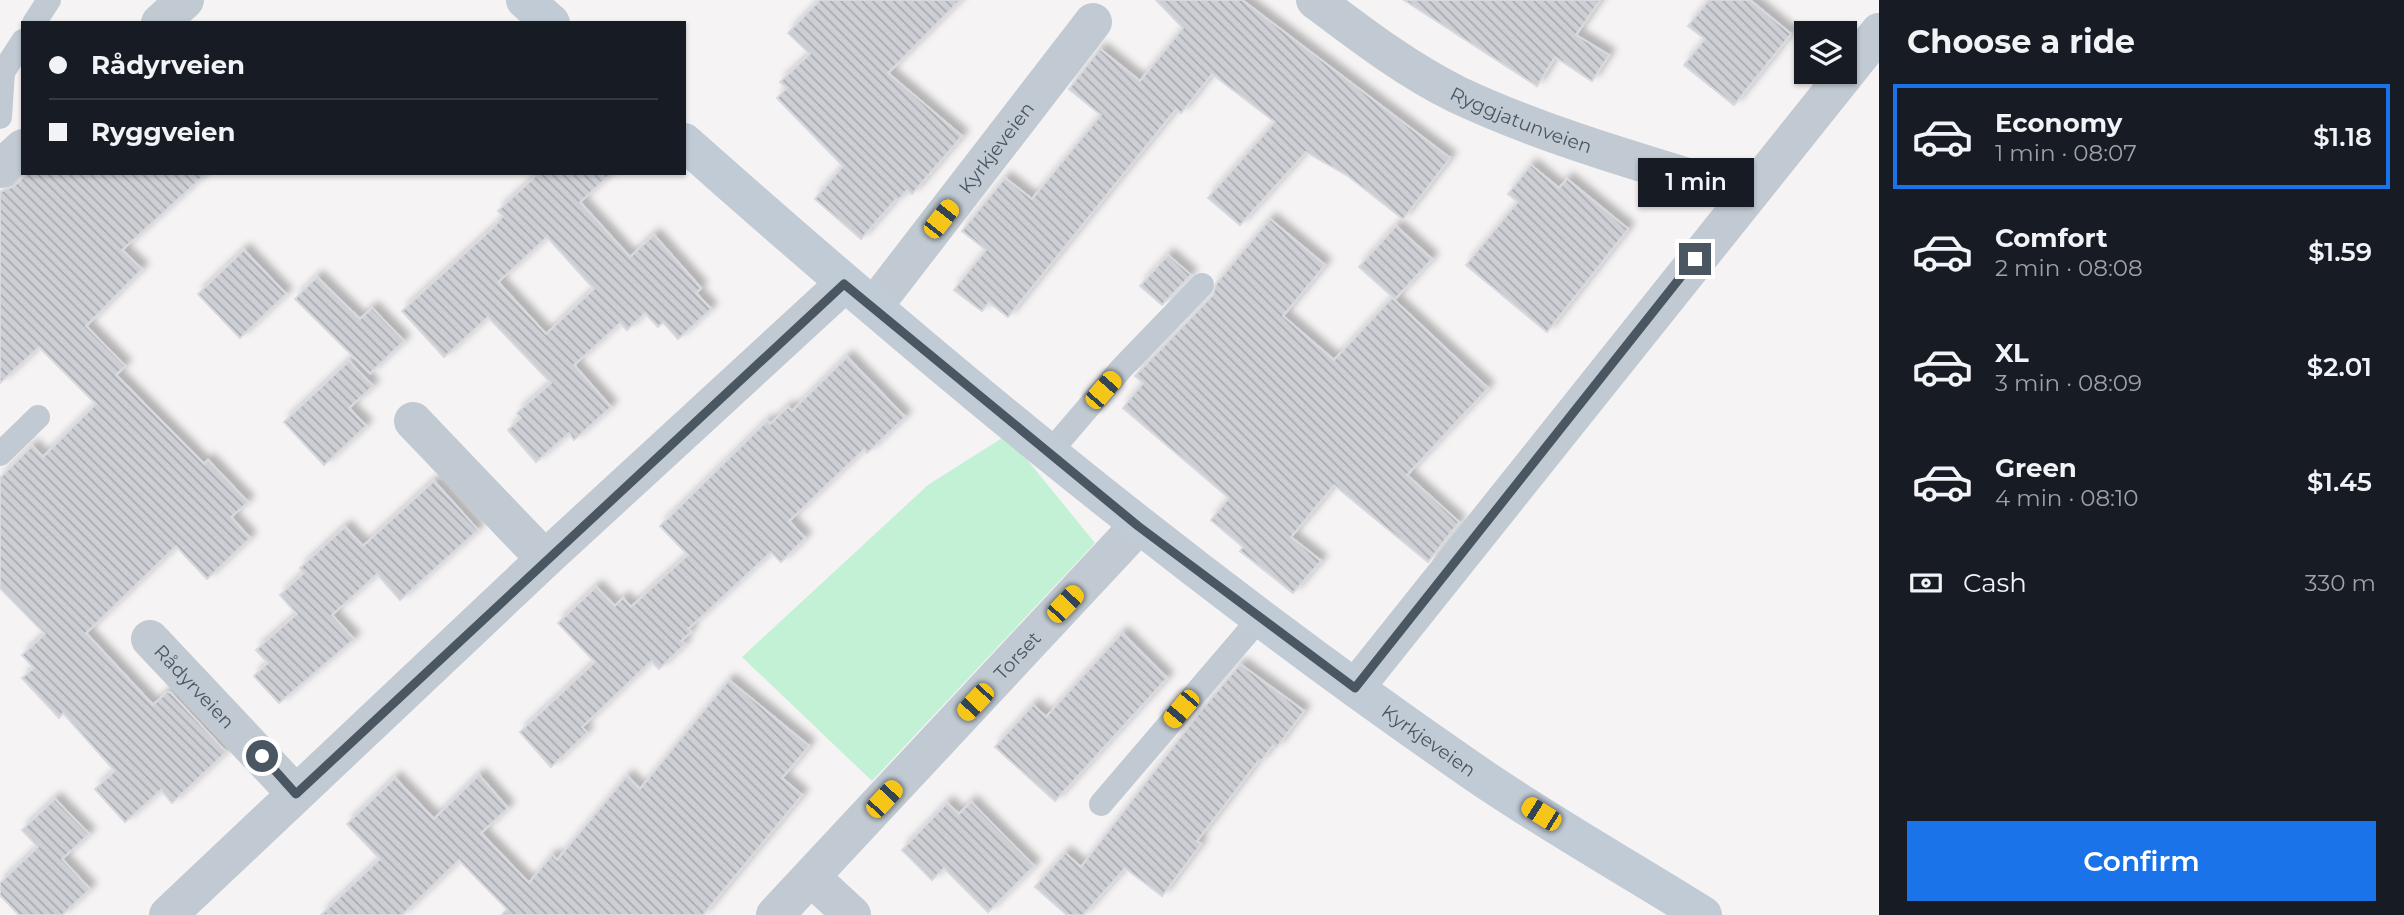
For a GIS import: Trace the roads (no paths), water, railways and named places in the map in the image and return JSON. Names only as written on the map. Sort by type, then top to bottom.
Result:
[{"type":"street","points":[[162,21],[185,0]]},
{"type":"street","points":[[525,0],[549,21]]},
{"type":"street","name":"Ryggjatunveien","points":[[1315,0],[1367,39],[1457,94],[1557,136],[1746,195]]},
{"type":"street","name":"Kyrkjeveien","points":[[874,306],[1093,22]]},
{"type":"street","points":[[1355,688],[1746,195],[1879,32]]},
{"type":"street","name":"Kyrkjeveien","points":[[686,144],[844,284],[1138,526],[1471,771],[1703,915]]},
{"type":"street","points":[[0,169],[21,150]]},
{"type":"street","points":[[169,915],[545,559],[844,284]]},
{"type":"street","points":[[413,421],[545,559]]},
{"type":"street","name":"Torset","points":[[775,915],[1138,526]]},
{"type":"street","name":"Rådyrveien","points":[[150,639],[296,794]]},
{"type":"street","points":[[811,878],[852,915]]},
{"type":"lane","points":[[35,21],[49,0]]},
{"type":"lane","points":[[0,117],[2,71],[21,44]]},
{"type":"lane","points":[[1050,452],[1121,369],[1202,285]]},
{"type":"lane","points":[[0,454],[38,417]]},
{"type":"lane","points":[[1101,804],[1260,618]]}]
